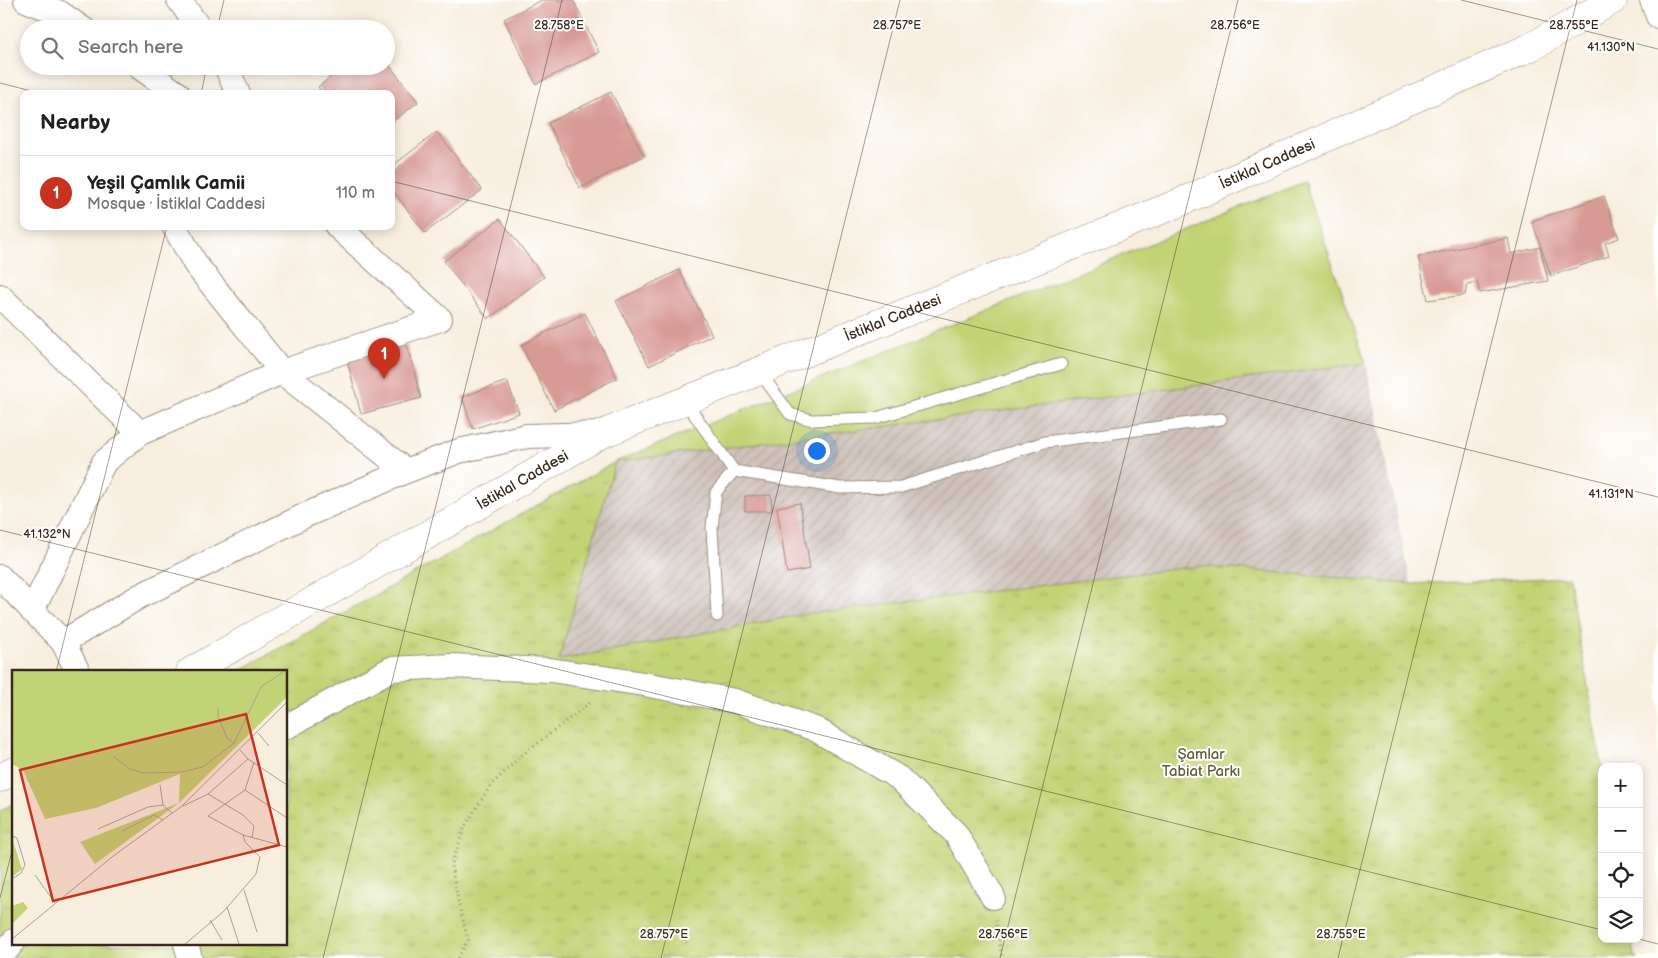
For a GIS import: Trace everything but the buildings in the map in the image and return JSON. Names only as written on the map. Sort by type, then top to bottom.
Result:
[{"type":"main road","name":"İstiklal Caddesi","points":[[193,670],[602,434],[1174,205],[1531,47],[1613,0]]},
{"type":"main road","points":[[0,778],[12,772]]},
{"type":"street","points":[[26,0],[60,13],[70,20]]},
{"type":"street","points":[[179,0],[193,20]]},
{"type":"street","points":[[1652,0],[1658,16]]},
{"type":"street","points":[[151,75],[172,90]]},
{"type":"street","points":[[230,75],[236,90]]},
{"type":"street","points":[[176,230],[196,264],[282,372],[406,471]]},
{"type":"street","points":[[32,611],[104,462],[140,433],[282,372],[440,319],[341,230]]},
{"type":"street","points":[[0,296],[140,433]]},
{"type":"street","points":[[64,642],[140,596],[306,516],[406,471],[459,451],[527,436],[602,434]]},
{"type":"street","points":[[0,577],[64,642],[77,670]]},
{"type":"street","points":[[288,726],[391,669],[450,666],[550,670],[735,701],[815,729],[899,778],[956,834],[993,897]]},
{"type":"street","points":[[0,958],[12,944]]},
{"type":"lane","points":[[759,371],[790,414],[812,420],[876,418],[1061,364]]},
{"type":"lane","points":[[685,401],[734,471],[840,488],[901,487],[1045,442],[1221,419]]},
{"type":"lane","points":[[717,616],[712,528],[716,492],[734,471]]},
{"type":"path","points":[[458,958],[468,940],[451,866],[465,826],[490,786],[522,754],[620,681]]},
{"type":"path","points":[[993,897],[1002,958]]},
{"type":"shaded area","points":[[1366,363],[1411,584],[1199,566],[806,614],[559,660],[615,462]]},
{"type":"green space","points":[[1304,181],[1366,363],[615,462]]},
{"type":"green space","name":"Şamlar Tabiat Parkı","points":[[615,462],[559,660],[806,614],[1199,566],[1411,584],[1569,577],[1601,763],[1598,763],[1598,943],[1633,943],[1635,955],[1638,958],[0,958],[0,811],[12,804],[12,946],[288,946],[288,670],[241,670]]},
{"type":"place","name":"Yeşil Çamlık Camii","points":[[384,379]]}]
